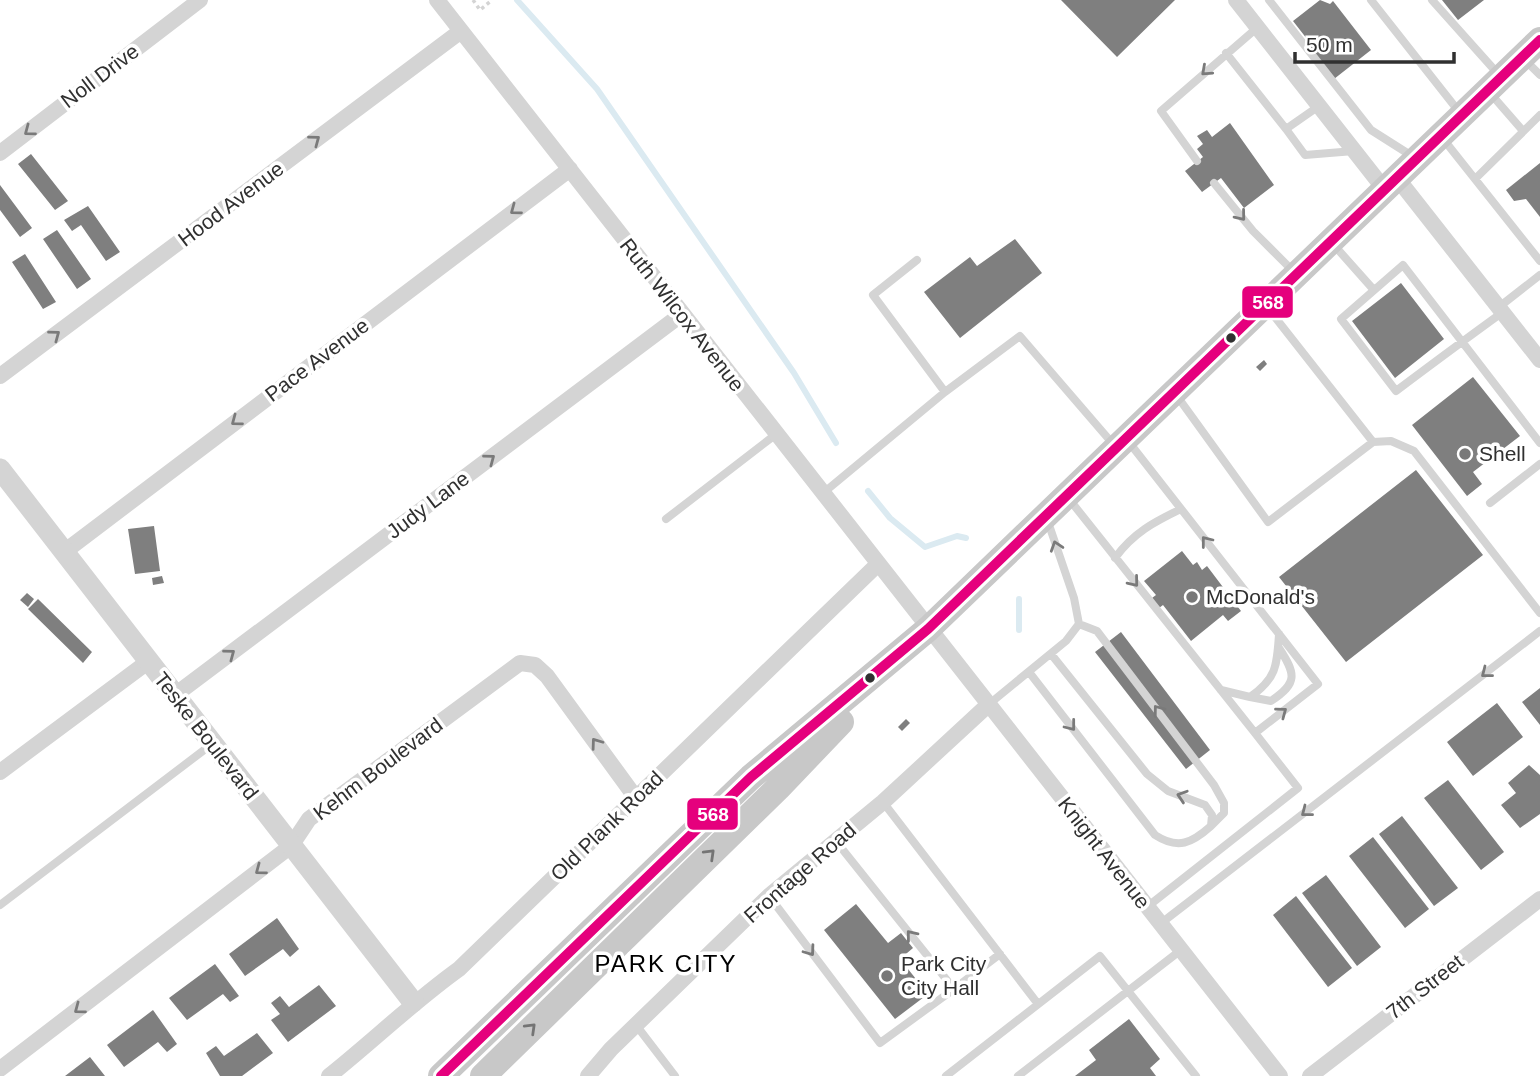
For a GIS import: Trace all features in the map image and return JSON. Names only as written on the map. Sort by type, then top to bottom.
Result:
[{"type":"main road","points":[[483,1076],[778,788],[928,629],[1462,115],[1495,84],[1534,57]]},
{"type":"main road","points":[[441,1076],[751,777],[928,629]]},
{"type":"street","name":"Noll Drive","points":[[0,153],[200,0]]},
{"type":"street","name":"Ruth Wilcox Avenue","points":[[437,0],[928,629]]},
{"type":"street","points":[[1236,0],[1354,151],[1391,184],[1501,309],[1540,360]]},
{"type":"street","name":"Hood Avenue","points":[[0,376],[461,31]]},
{"type":"street","name":"Pace Avenue","points":[[64,552],[570,169]]},
{"type":"street","name":"Judy Lane","points":[[175,695],[682,314]]},
{"type":"street","name":"Teske Boulevard","points":[[0,469],[413,1002]]},
{"type":"street","name":"Old Plank Road","points":[[329,1076],[375,1039],[413,1002],[459,969],[877,565]]},
{"type":"street","name":"Knight Avenue","points":[[928,629],[1280,1076]]},
{"type":"street","points":[[0,772],[149,661]]},
{"type":"street","name":"Kehm Boulevard","points":[[0,1069],[292,846],[309,819],[520,663],[535,666],[547,676],[636,798]]},
{"type":"street","name":"Frontage Road","points":[[588,1076],[769,896],[883,802],[988,705]]},
{"type":"street","name":"7th Street","points":[[1310,1076],[1540,899]]},
{"type":"lane","points":[[1269,0],[1371,130],[1417,159]]},
{"type":"lane","points":[[1371,0],[1462,115]]},
{"type":"lane","points":[[1432,0],[1495,84],[1523,131]]},
{"type":"lane","points":[[1197,161],[1161,111],[1258,27]]},
{"type":"lane","points":[[1226,54],[1306,155],[1354,151]]},
{"type":"lane","points":[[1286,129],[1319,106]]},
{"type":"lane","points":[[1475,179],[1540,115]]},
{"type":"lane","points":[[1441,136],[1540,261]]},
{"type":"lane","points":[[1214,183],[1253,231],[1297,275]]},
{"type":"lane","points":[[1331,242],[1373,289]]},
{"type":"lane","points":[[917,260],[873,295],[945,392]]},
{"type":"lane","points":[[1540,275],[1462,342],[1396,391],[1341,319],[1403,265],[1462,342],[1540,443]]},
{"type":"lane","points":[[1266,304],[1373,442]]},
{"type":"lane","points":[[822,494],[945,392],[1020,336],[1181,509],[1318,684],[1255,733]]},
{"type":"lane","points":[[1174,393],[1268,522],[1373,442],[1391,441],[1414,451],[1540,613]]},
{"type":"lane","points":[[666,519],[775,435]]},
{"type":"lane","points":[[1490,503],[1540,464]]},
{"type":"lane","points":[[1067,496],[1298,788],[1147,907]]},
{"type":"lane","points":[[1115,558],[1127,541],[1146,526],[1181,509]]},
{"type":"lane","points":[[1046,516],[1074,598],[1079,624]]},
{"type":"lane","points":[[988,705],[1051,653],[1079,624]]},
{"type":"lane","points":[[1029,672],[1155,835],[1167,843],[1181,846],[1198,838],[1211,826],[1224,813],[1224,803],[1214,785],[1097,631],[1079,624]]},
{"type":"lane","points":[[1160,924],[1540,631]]},
{"type":"lane","points":[[1250,697],[1275,673],[1279,634]]},
{"type":"lane","points":[[1221,690],[1270,701],[1289,688],[1291,666],[1278,646]]},
{"type":"lane","points":[[1051,653],[1147,774],[1168,792],[1205,805],[1212,815],[1211,826]]},
{"type":"lane","points":[[0,905],[213,744]]},
{"type":"lane","points":[[883,802],[1038,1004]]},
{"type":"lane","points":[[835,840],[954,989]]},
{"type":"lane","points":[[769,896],[880,1043],[1000,954]]},
{"type":"lane","points":[[1018,1076],[1181,950]]},
{"type":"lane","points":[[946,1076],[1100,956],[1196,1076]]},
{"type":"lane","points":[[636,1026],[675,1076]]},
{"type":"path","points":[[472,0],[480,10],[492,0]]},
{"type":"building","points":[[1061,0],[1175,0],[1117,57]]},
{"type":"building","points":[[1320,0],[1330,4],[1333,1],[1371,50],[1334,79],[1304,41],[1307,39],[1293,21]]},
{"type":"building","points":[[1442,0],[1484,0],[1458,20]]},
{"type":"building","points":[[1230,123],[1274,185],[1244,208],[1221,178],[1202,192],[1185,171],[1203,157],[1197,149],[1203,144],[1197,136],[1207,130],[1212,137]]},
{"type":"building","points":[[31,154],[68,201],[55,210],[18,164]]},
{"type":"building","points":[[1540,163],[1540,217],[1526,199],[1514,201],[1506,190]]},
{"type":"building","points":[[0,185],[32,228],[20,237],[0,210]]},
{"type":"building","points":[[88,206],[120,252],[106,261],[81,225],[72,231],[64,220]]},
{"type":"building","points":[[57,230],[91,279],[77,289],[43,239]]},
{"type":"building","points":[[1015,239],[1042,273],[960,338],[924,292],[970,257],[977,266]]},
{"type":"building","points":[[25,254],[56,302],[43,309],[12,262]]},
{"type":"building","points":[[1401,283],[1444,339],[1395,378],[1352,321]]},
{"type":"building","points":[[1264,360],[1267,364],[1260,371],[1256,367]]},
{"type":"building","name":"Shell","points":[[1473,377],[1520,436],[1473,472],[1482,484],[1467,496],[1412,425]]},
{"type":"building","points":[[1416,470],[1483,555],[1346,662],[1279,577]]},
{"type":"building","points":[[154,526],[160,571],[135,574],[128,529]]},
{"type":"building","name":"McDonald's","points":[[1182,551],[1193,565],[1197,562],[1202,570],[1207,566],[1241,611],[1228,621],[1223,615],[1191,641],[1163,605],[1159,608],[1152,598],[1156,595],[1144,581]]},
{"type":"building","points":[[162,576],[164,583],[153,585],[152,578]]},
{"type":"building","points":[[27,593],[34,599],[28,607],[20,600]]},
{"type":"building","points":[[38,599],[92,652],[83,663],[28,609]]},
{"type":"building","points":[[1121,632],[1210,750],[1186,769],[1095,652]]},
{"type":"building","points":[[1540,688],[1540,725],[1522,702]]},
{"type":"building","points":[[1497,703],[1523,737],[1473,776],[1447,742]]},
{"type":"building","points":[[906,719],[910,723],[902,731],[898,727]]},
{"type":"building","points":[[1529,765],[1540,775],[1540,814],[1520,828],[1501,805],[1516,793],[1508,783]]},
{"type":"building","points":[[1448,780],[1504,852],[1481,870],[1424,798]]},
{"type":"building","points":[[1402,816],[1458,888],[1434,906],[1379,834]]},
{"type":"building","points":[[1373,837],[1429,909],[1405,928],[1349,856]]},
{"type":"building","points":[[1326,875],[1381,947],[1357,966],[1302,893]]},
{"type":"building","points":[[1296,896],[1352,968],[1328,987],[1273,915]]},
{"type":"building","name":"Park City City Hall","points":[[856,904],[888,943],[901,933],[913,948],[900,959],[928,994],[895,1019],[824,930]]},
{"type":"building","points":[[277,918],[299,949],[290,957],[283,949],[245,976],[229,954]]},
{"type":"building","points":[[215,964],[239,996],[230,1002],[223,994],[187,1020],[169,998]]},
{"type":"building","points":[[319,985],[336,1006],[288,1042],[271,1020],[280,1014],[271,1003],[280,996],[289,1007]]},
{"type":"building","points":[[153,1010],[177,1044],[167,1052],[158,1042],[124,1067],[107,1045]]},
{"type":"building","points":[[1129,1019],[1160,1059],[1150,1068],[1156,1076],[1075,1076],[1096,1060],[1089,1050]]},
{"type":"building","points":[[257,1033],[273,1053],[242,1076],[220,1076],[206,1053],[216,1046],[224,1056]]},
{"type":"building","points":[[90,1057],[105,1076],[65,1076]]},
{"type":"waterway","points":[[517,0],[597,89],[794,373],[836,443]]},
{"type":"waterway","points":[[868,491],[890,518],[925,547],[957,536],[966,538]]},
{"type":"waterway","points":[[1019,599],[1019,630]]},
{"type":"transit line","name":"568","points":[[441,1076],[751,777],[928,629],[1540,40]]},
{"type":"place","name":"Shell","points":[[1465,454]]},
{"type":"place","name":"McDonald's","points":[[1192,597]]},
{"type":"place","name":"Park City City Hall","points":[[887,976]]},
{"type":"district","name":"PARK CITY","points":[[666,964]]}]
